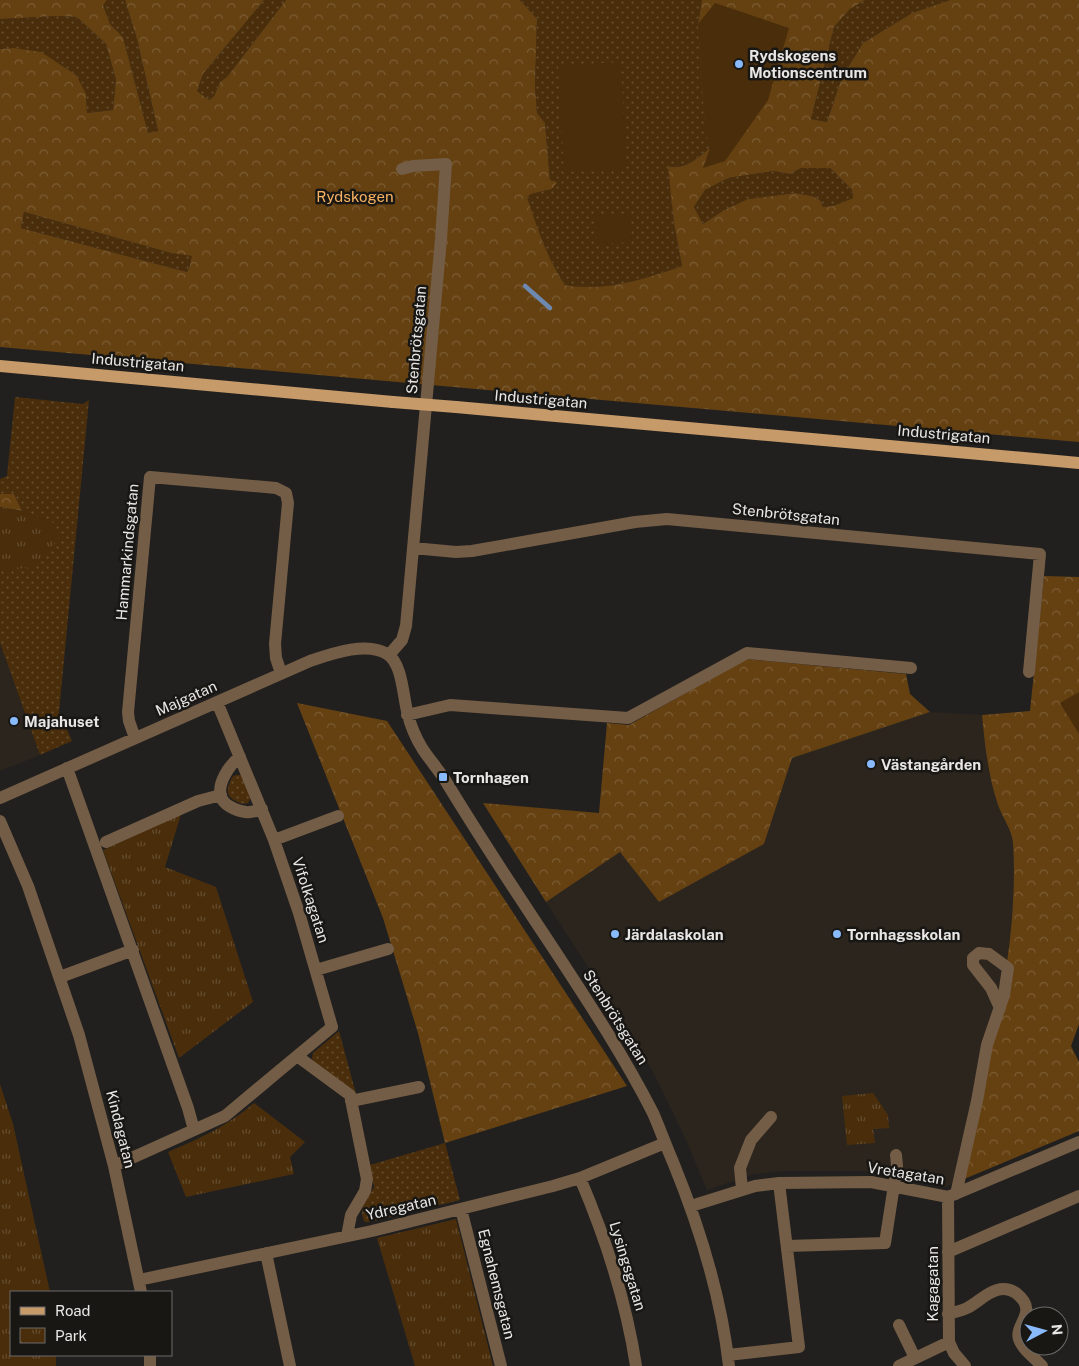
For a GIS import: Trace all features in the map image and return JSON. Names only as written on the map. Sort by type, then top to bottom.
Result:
[{"type":"main road","name":"Industrigatan","points":[[0,366],[1079,463]]},
{"type":"street","name":"Stenbrötsgatan","points":[[402,170],[413,166],[446,164],[441,239],[404,635],[389,655],[395,662],[398,670],[408,715],[416,737],[429,760],[443,777],[621,1054],[653,1114],[691,1206],[712,1274],[729,1361]]},
{"type":"street","name":"Hammarkindsgatan","points":[[134,738],[128,712],[150,477],[276,488],[286,493],[288,503],[275,644],[276,658],[281,673]]},
{"type":"street","name":"Stenbrötsgatan","points":[[413,548],[464,552],[662,519],[1040,554],[1029,672]]},
{"type":"street","name":"Majgatan","points":[[0,798],[310,661],[342,652],[373,649],[389,655]]},
{"type":"street","points":[[408,715],[450,705],[628,718],[747,653],[910,668]]},
{"type":"street","name":"Vifolkagatan","points":[[217,702],[274,840],[299,913],[332,1027],[296,1056]]},
{"type":"street","points":[[240,758],[230,766],[222,784],[221,795],[225,803],[238,810],[252,812],[262,809]]},
{"type":"street","points":[[67,768],[188,1108],[194,1130]]},
{"type":"street","points":[[106,842],[198,801],[221,795]]},
{"type":"street","points":[[274,840],[338,816]]},
{"type":"street","name":"Kindagatan","points":[[0,821],[28,886],[79,1035],[114,1166],[140,1286]]},
{"type":"street","points":[[316,970],[388,949]]},
{"type":"street","points":[[60,977],[132,950]]},
{"type":"street","name":"Kagagatan","points":[[966,1366],[954,1353],[949,1342],[948,1252],[952,1195],[977,1101],[987,1045],[1000,1008]]},
{"type":"street","points":[[114,1166],[231,1111],[296,1056],[350,1095],[367,1179],[365,1191],[351,1215],[347,1236]]},
{"type":"street","points":[[351,1101],[419,1087]]},
{"type":"street","points":[[742,1189],[740,1168],[751,1140],[771,1117]]},
{"type":"street","name":"Ydregatan","points":[[140,1286],[266,1253],[461,1209],[580,1178],[665,1143]]},
{"type":"street","name":"Vretagatan","points":[[691,1206],[742,1189],[779,1183],[872,1182],[952,1195],[1078,1146]]},
{"type":"street","points":[[787,1246],[885,1243],[897,1166],[896,1154]]},
{"type":"street","name":"Lysingsgatan","points":[[580,1178],[610,1256],[630,1328],[636,1366]]},
{"type":"street","points":[[729,1361],[799,1347],[779,1183]]},
{"type":"street","points":[[948,1252],[1079,1196]]},
{"type":"street","name":"Egnahemsgatan","points":[[461,1209],[501,1366]]},
{"type":"street","points":[[266,1253],[290,1366]]},
{"type":"street","points":[[948,1314],[968,1308],[991,1292],[999,1289],[1012,1290],[1022,1299],[1026,1310],[1026,1316],[1018,1332],[1018,1338],[1042,1366]]},
{"type":"street","points":[[899,1325],[915,1358]]},
{"type":"street","points":[[899,1366],[949,1342]]},
{"type":"shaded area","name":"Majahuset","points":[[0,643],[40,755],[0,771]]},
{"type":"shaded area","name":"Tornhagsskolan","points":[[930,712],[982,715],[988,769],[998,806],[1013,840],[1014,899],[1004,989],[957,1182],[945,1187],[874,1171],[785,1171],[754,1174],[707,1190],[687,1142],[654,1074],[546,902],[620,852],[659,902],[764,844],[792,758]]},
{"type":"green space","name":"Rydskogen","points":[[0,0],[107,0],[103,5],[110,24],[123,37],[148,133],[158,131],[137,39],[125,0],[264,0],[203,74],[197,91],[209,100],[214,96],[220,82],[227,77],[286,0],[520,0],[537,19],[535,86],[537,113],[545,123],[550,180],[557,182],[552,189],[531,194],[527,197],[548,253],[565,285],[595,287],[639,280],[682,266],[674,224],[668,166],[686,165],[710,148],[705,129],[698,24],[702,0],[865,0],[850,9],[834,27],[811,119],[827,122],[842,77],[863,43],[912,13],[950,0],[1079,0],[1079,442],[0,347],[0,49],[13,48],[41,52],[76,75],[86,94],[87,113],[113,110],[116,80],[106,44],[77,17],[0,19]],"holes":[[[801,168],[830,168],[852,190],[853,198],[833,206],[823,207],[820,200],[812,196],[795,193],[748,199],[724,210],[703,224],[694,207],[705,190],[728,178],[774,171],[790,174]],[[24,212],[171,253],[192,256],[190,265],[187,272],[21,228]]]},
{"type":"green space","points":[[107,0],[125,0],[137,39],[158,132],[148,133],[123,37],[110,24],[103,5]]},
{"type":"green space","points":[[264,0],[286,0],[227,77],[220,82],[214,96],[209,100],[197,91],[203,74]]},
{"type":"green space","points":[[520,0],[702,0],[698,24],[705,129],[710,148],[686,165],[669,166],[674,224],[682,266],[625,283],[595,287],[565,285],[543,242],[527,197],[531,194],[552,189],[556,182],[550,180],[545,123],[537,113],[535,86],[537,19]]},
{"type":"green space","points":[[865,0],[950,0],[912,13],[863,43],[842,77],[827,122],[811,119],[834,27],[850,9]]},
{"type":"green space","name":"Rydskogens Motionscentrum","points":[[715,3],[789,28],[768,100],[725,161],[703,168],[710,148],[705,129],[698,24]]},
{"type":"green space","points":[[77,17],[106,44],[116,80],[113,110],[87,113],[86,94],[13,48],[0,49],[0,19]]},
{"type":"green space","points":[[621,62],[626,169],[564,172],[558,66]]},
{"type":"green space","points":[[801,168],[830,168],[852,190],[853,198],[833,206],[823,207],[820,200],[812,196],[795,193],[748,199],[724,210],[703,224],[694,207],[705,190],[728,178],[774,171],[790,174]]},
{"type":"green space","points":[[24,212],[171,253],[193,256],[187,272],[21,228]]},
{"type":"green space","points":[[630,214],[632,242],[597,244],[596,216]]},
{"type":"green space","points":[[15,397],[83,404],[89,400],[59,712],[72,741],[40,755],[0,643],[0,564],[6,570],[53,523],[22,511],[14,494],[0,494],[0,479],[7,476]]},
{"type":"green space","points":[[0,494],[14,494],[22,511],[0,507]]},
{"type":"green space","points":[[0,507],[22,511],[53,523],[61,534],[36,567],[5,570],[0,564]]},
{"type":"green space","points":[[1044,576],[1079,577],[1079,1024],[1071,1046],[1079,1062],[1079,1131],[957,1182],[998,1014],[1011,929],[1014,886],[1013,843],[1009,828],[998,805],[989,772],[982,715],[1030,711]]},
{"type":"green space","points":[[746,659],[906,674],[910,694],[930,712],[792,758],[764,844],[659,902],[620,852],[546,902],[483,803],[599,813],[607,723],[629,725]]},
{"type":"green space","points":[[1079,692],[1079,734],[1060,703]]},
{"type":"green space","points":[[297,703],[387,721],[627,1086],[445,1143],[418,1033],[383,918]]},
{"type":"green space","points":[[241,775],[251,797],[248,803],[242,804],[232,799],[228,793],[228,787],[233,776]]},
{"type":"green space","points":[[181,814],[165,867],[216,887],[253,1002],[179,1058],[103,850]]},
{"type":"green space","points":[[339,1031],[356,1094],[314,1063],[312,1058],[313,1053]]},
{"type":"green space","points":[[0,1084],[13,1124],[50,1291],[10,1291],[10,1356],[56,1356],[56,1366],[0,1366]]},
{"type":"green space","points":[[873,1093],[888,1115],[889,1128],[873,1129],[875,1143],[847,1145],[842,1096]]},
{"type":"green space","points":[[254,1103],[305,1142],[290,1157],[294,1174],[186,1197],[168,1152],[213,1131]]},
{"type":"green space","points":[[445,1143],[460,1200],[365,1222],[362,1213],[363,1209],[374,1187],[370,1165]]},
{"type":"green space","points":[[456,1219],[493,1366],[415,1366],[377,1238]]},
{"type":"waterway","points":[[525,286],[550,308]]},
{"type":"place","name":"Rydskogens Motionscentrum","points":[[739,64]]},
{"type":"place","name":"Majahuset","points":[[14,721]]},
{"type":"place","name":"Västangården","points":[[871,764]]},
{"type":"place","name":"Tornhagen","points":[[443,777]]},
{"type":"place","name":"Järdalaskolan","points":[[615,934]]},
{"type":"place","name":"Tornhagsskolan","points":[[837,934]]}]
